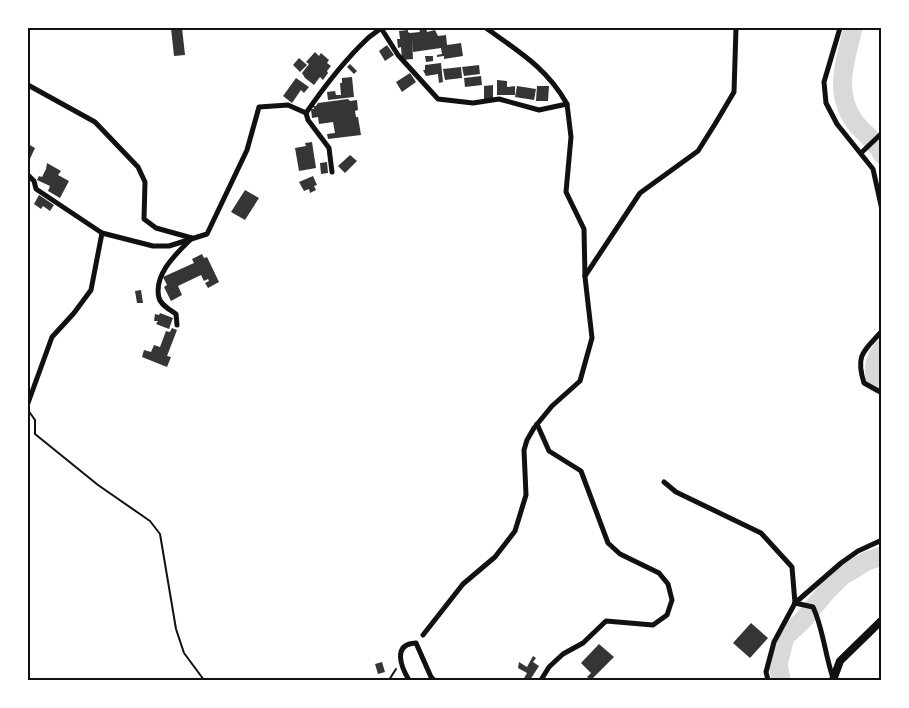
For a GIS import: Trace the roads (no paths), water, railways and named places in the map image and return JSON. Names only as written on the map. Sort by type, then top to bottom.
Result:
[{"type":"main road","points":[[833,679],[840,661],[882,620]]},
{"type":"street","points":[[332,172],[329,148],[308,120],[306,113],[324,86],[367,38],[381,28],[398,55],[438,98],[473,103],[499,99],[539,110],[567,104]]},
{"type":"street","points":[[423,635],[463,584],[495,558],[515,531],[526,495],[524,450],[537,424],[552,406],[580,381],[592,338],[585,277],[584,229],[566,192],[571,137],[567,104],[560,91],[540,68],[486,28]]},
{"type":"street","points":[[585,277],[640,193],[698,151],[715,124],[734,92],[736,28]]},
{"type":"street","points":[[840,28],[824,82],[826,103],[837,124],[873,169],[882,210]]},
{"type":"street","points":[[28,85],[95,122],[138,167],[145,182],[144,219],[156,228],[192,238]]},
{"type":"street","points":[[28,175],[34,181],[36,189],[102,233],[153,246],[169,246],[207,234],[247,150],[259,108],[288,105],[306,113]]},
{"type":"street","points":[[860,153],[881,134]]},
{"type":"street","points":[[28,402],[52,337],[74,313],[91,290],[102,233]]},
{"type":"street","points":[[177,325],[176,314],[159,299],[160,284],[164,269],[192,238]]},
{"type":"street","points":[[882,331],[862,353],[859,368],[864,382],[882,393]]},
{"type":"street","points":[[537,424],[549,451],[581,471],[608,543],[620,554],[660,573],[668,584],[672,600],[667,615],[653,625],[606,621],[583,643],[564,654],[550,667],[542,680]]},
{"type":"street","points":[[664,482],[676,492],[761,533],[792,567],[795,603]]},
{"type":"street","points":[[768,680],[766,672],[774,642],[795,603],[841,563],[858,551],[882,540]]},
{"type":"street","points":[[795,603],[813,607],[818,618],[826,659],[833,679]]},
{"type":"street","points":[[409,680],[402,668],[401,652],[409,643],[416,643],[434,680]]},
{"type":"waterway","points":[[853,28],[843,75],[844,98],[854,121],[882,154]]},
{"type":"waterway","points":[[882,349],[874,367],[875,379],[882,380]]},
{"type":"waterway","points":[[781,680],[778,664],[785,637],[803,620],[842,576],[867,561],[882,556]]}]
